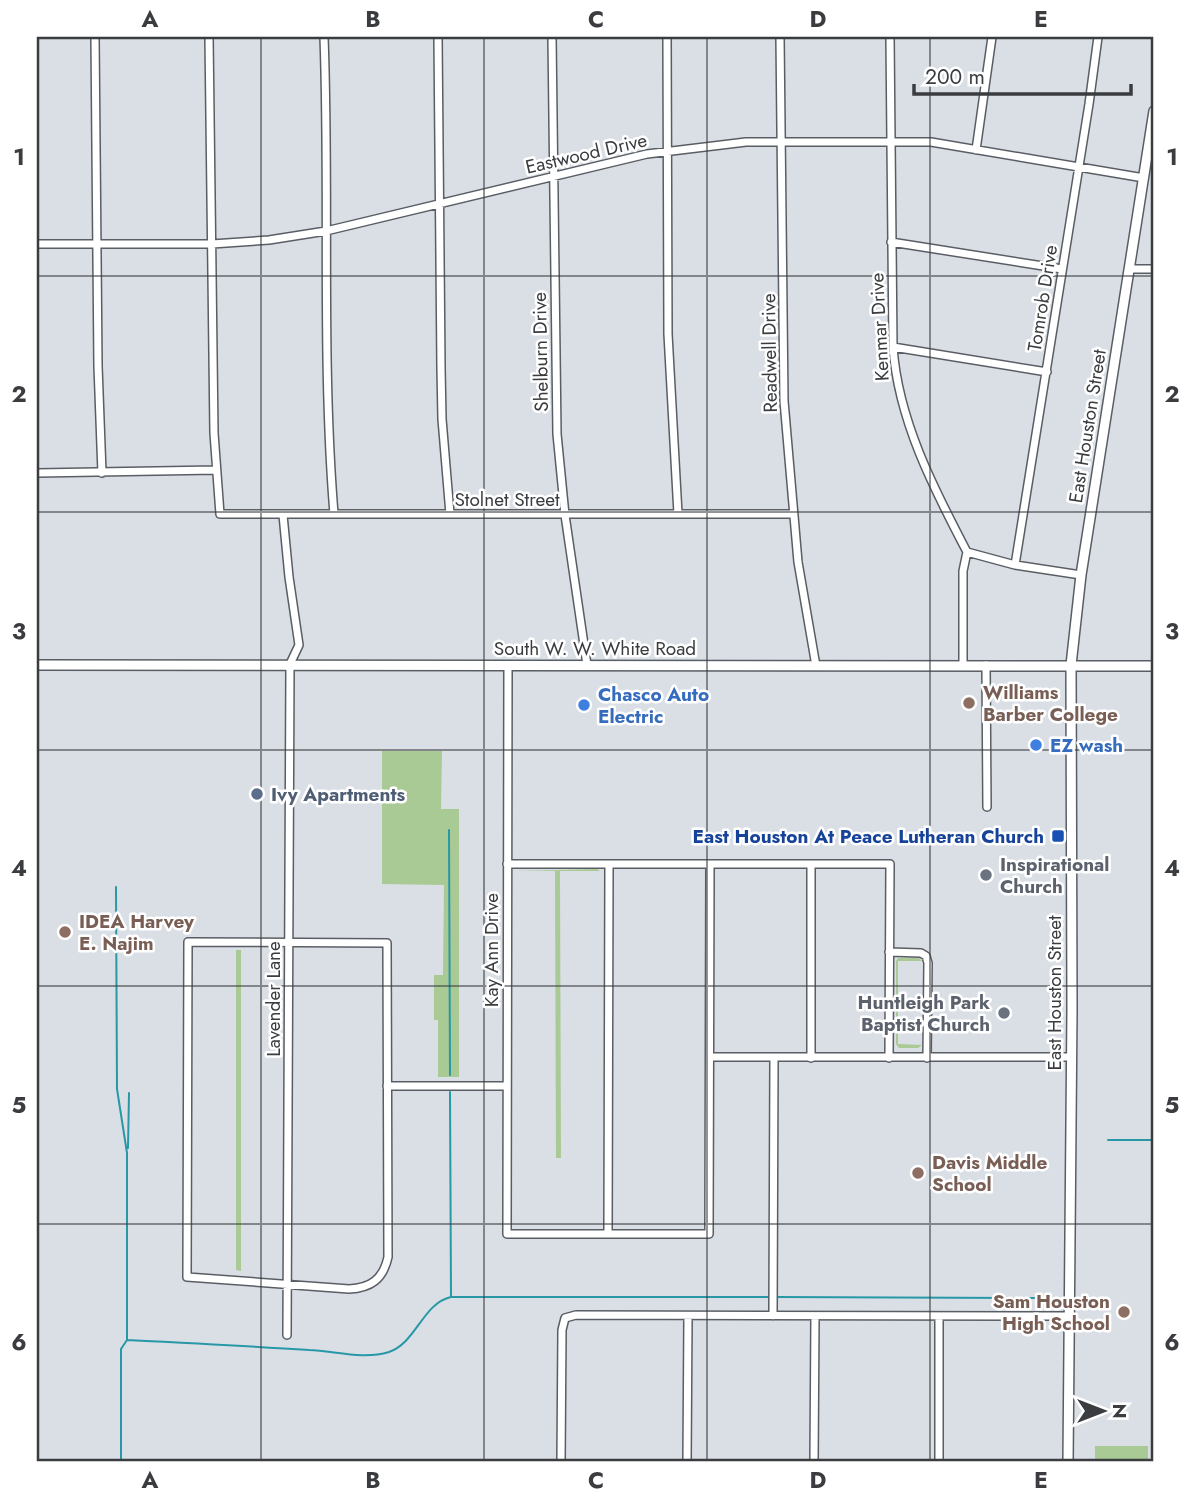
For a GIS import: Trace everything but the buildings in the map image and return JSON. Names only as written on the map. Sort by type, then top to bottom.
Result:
[{"type":"main road","name":"East Houston Street","points":[[1068,1462],[1071,665],[1081,575],[1154,111]]},
{"type":"main road","name":"South W. W. White Road","points":[[37,665],[1154,666]]},
{"type":"street","points":[[95,37],[102,473]]},
{"type":"street","points":[[37,474],[216,470],[209,37]]},
{"type":"street","points":[[324,37],[328,432],[334,514]]},
{"type":"street","points":[[438,37],[442,418],[450,514]]},
{"type":"street","name":"Shelburn Drive","points":[[552,37],[555,389],[565,515],[587,665]]},
{"type":"street","points":[[667,37],[668,334],[678,514]]},
{"type":"street","name":"Readwell Drive","points":[[780,37],[784,401],[802,590],[816,666]]},
{"type":"street","name":"Kenmar Drive","points":[[890,37],[893,347],[897,383],[904,411],[945,510],[967,552]]},
{"type":"street","points":[[976,150],[992,37]]},
{"type":"street","name":"Tomrob Drive","points":[[1015,565],[1098,37]]},
{"type":"street","name":"Eastwood Drive","points":[[37,244],[212,244],[269,240],[326,231],[668,151],[728,143],[931,142],[1144,178]]},
{"type":"street","points":[[891,242],[1062,269]]},
{"type":"street","points":[[1129,269],[1154,269]]},
{"type":"street","points":[[893,347],[1047,372]]},
{"type":"street","name":"Stolnet Street","points":[[216,470],[220,514],[793,514]]},
{"type":"street","name":"Lavender Lane","points":[[283,515],[299,645],[290,664],[287,1335]]},
{"type":"street","points":[[963,665],[964,571],[967,552],[1015,565],[1081,575]]},
{"type":"street","points":[[986,665],[987,807]]},
{"type":"street","name":"Kay Ann Drive","points":[[508,666],[507,1234],[608,1234]]},
{"type":"street","points":[[507,864],[890,864],[889,1058]]},
{"type":"street","points":[[609,864],[608,1234],[709,1234],[710,864]]},
{"type":"street","points":[[811,864],[811,1058]]},
{"type":"street","points":[[188,942],[289,943],[387,943],[388,1257],[386,1265],[370,1286],[349,1289],[187,1277],[188,942]]},
{"type":"street","points":[[889,952],[921,953],[926,956],[927,1058]]},
{"type":"street","points":[[710,1057],[1071,1057]]},
{"type":"street","points":[[774,1058],[774,1316]]},
{"type":"street","points":[[387,1086],[507,1086]]},
{"type":"street","points":[[561,1462],[562,1330],[565,1318],[576,1315],[1068,1316]]},
{"type":"street","points":[[814,1462],[815,1316]]},
{"type":"street","points":[[939,1316],[939,1462]]},
{"type":"street","points":[[687,1462],[688,1317]]},
{"type":"green space","points":[[382,751],[442,751],[441,809],[459,809],[459,1077],[438,1077],[438,1020],[434,1020],[434,975],[443,975],[444,885],[382,884]]},
{"type":"green space","points":[[597,869],[600,871],[560,871],[561,1158],[556,1158],[555,871],[516,871]]},
{"type":"green space","points":[[236,950],[241,950],[241,1271],[236,1270]]},
{"type":"green space","points":[[898,958],[919,958],[922,961],[898,961],[898,1044],[922,1045],[918,1048],[899,1048],[896,1044]]},
{"type":"green space","points":[[1095,1446],[1148,1446],[1148,1462],[1095,1462]]},
{"type":"waterway","points":[[449,830],[450,1075]]},
{"type":"waterway","points":[[116,887],[117,1089],[127,1153],[127,1340]]},
{"type":"waterway","points":[[450,1092],[451,1297]]},
{"type":"waterway","points":[[128,1148],[129,1093]]},
{"type":"waterway","points":[[1108,1140],[1154,1140]]},
{"type":"waterway","points":[[121,1462],[121,1349],[127,1340],[369,1355],[389,1352],[398,1347],[433,1307],[451,1297],[770,1297]]},
{"type":"waterway","points":[[775,1297],[1044,1298]]},
{"type":"place","name":"Williams Barber College","points":[[969,703]]},
{"type":"place","name":"Chasco Auto Electric","points":[[584,705]]},
{"type":"place","name":"EZ wash","points":[[1036,745]]},
{"type":"place","name":"Ivy Apartments","points":[[257,794]]},
{"type":"place","name":"East Houston At Peace Lutheran Church","points":[[1058,836]]},
{"type":"place","name":"Inspirational Church","points":[[986,875]]},
{"type":"place","name":"IDEA Harvey E. Najim","points":[[65,932]]},
{"type":"place","name":"Huntleigh Park Baptist Church","points":[[1004,1013]]},
{"type":"place","name":"Davis Middle School","points":[[918,1173]]},
{"type":"place","name":"Sam Houston High School","points":[[1124,1312]]}]
